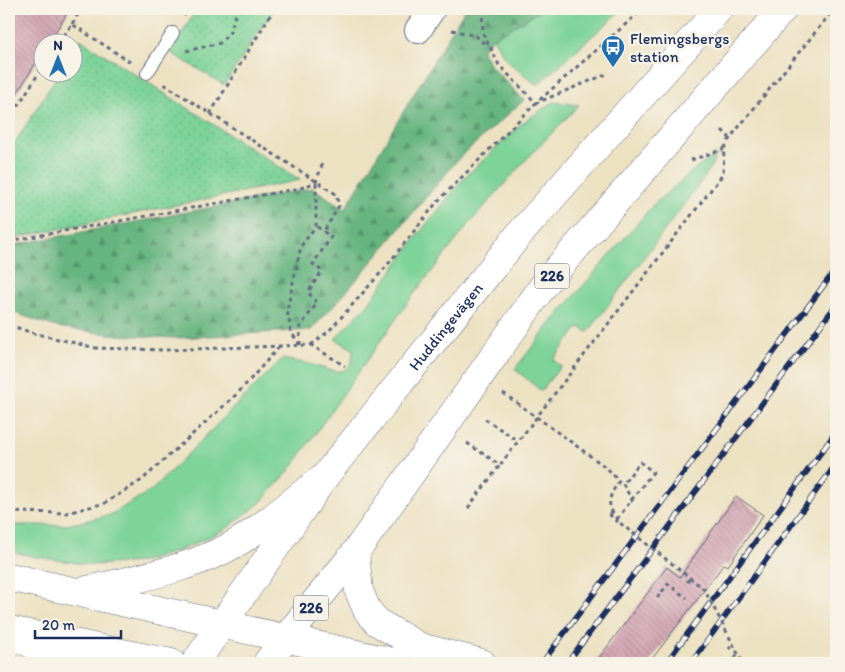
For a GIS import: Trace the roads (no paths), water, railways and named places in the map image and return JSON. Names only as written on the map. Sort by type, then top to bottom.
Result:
[{"type":"main road","name":"Huddingevägen","points":[[195,663],[326,475],[517,237],[719,9]]},
{"type":"main road","name":"226","points":[[268,663],[285,639],[355,553],[546,282],[783,9]]},
{"type":"main road","points":[[77,593],[152,575],[203,559],[245,538],[326,475]]},
{"type":"main road","points":[[355,553],[359,591],[367,610],[378,622],[420,648],[482,663]]},
{"type":"main road","points":[[9,577],[353,655],[397,663]]},
{"type":"main road","points":[[9,631],[38,647],[58,663]]},
{"type":"main road","points":[[9,631],[171,663]]},
{"type":"lane","points":[[147,73],[173,33]]},
{"type":"railway","points":[[542,663],[836,269]]},
{"type":"railway","points":[[567,663],[836,305]]},
{"type":"railway","points":[[666,663],[836,432]]},
{"type":"railway","points":[[691,663],[836,464]]},
{"type":"place","name":"Flemingsbergs station","points":[[613,68]]}]
